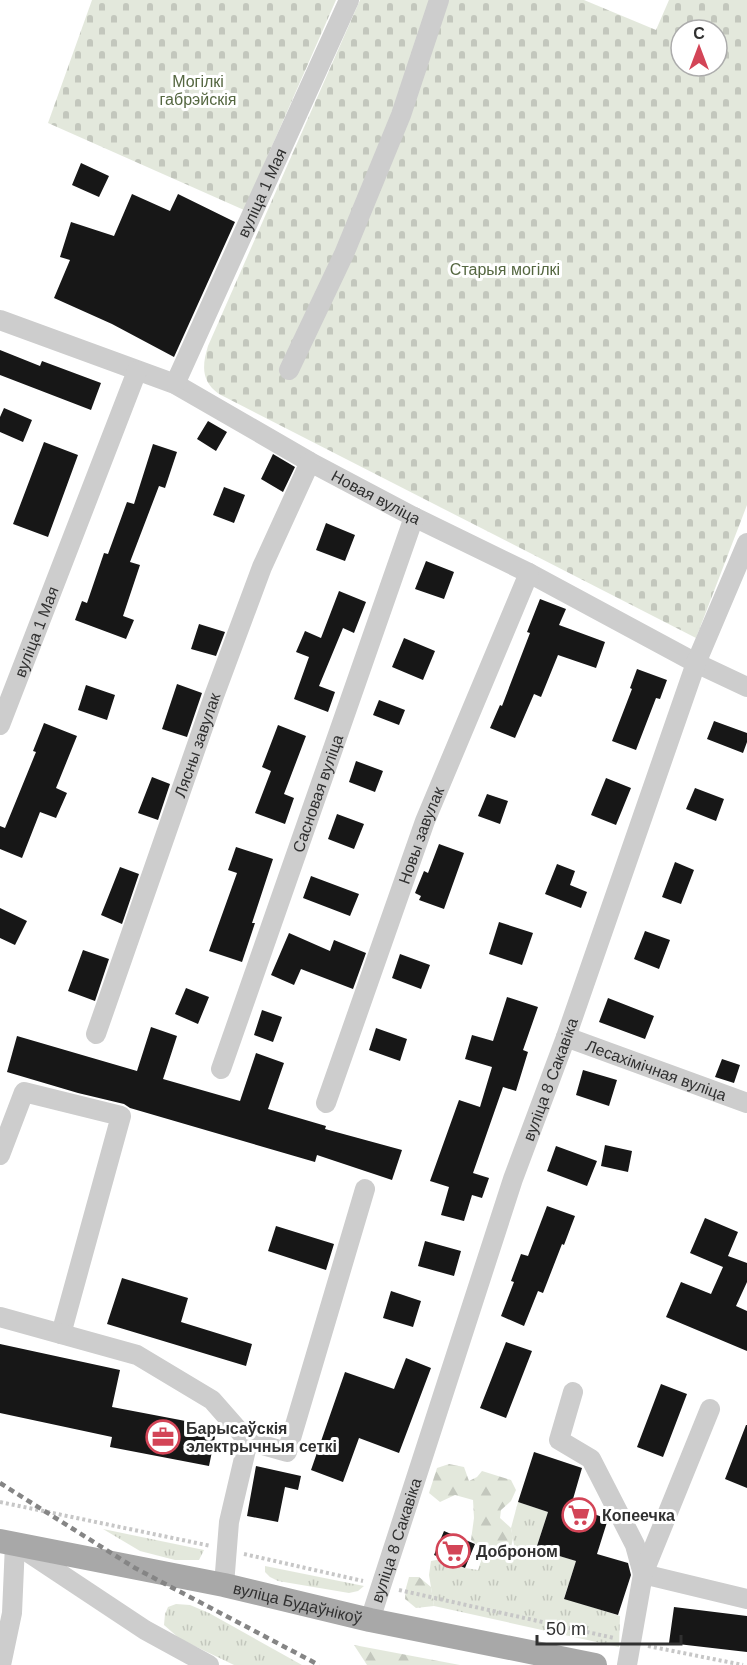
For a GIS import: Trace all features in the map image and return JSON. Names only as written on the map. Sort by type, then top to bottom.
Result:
[{"type":"main road","name":"вуліца Будаўнікоў","points":[[8,1543],[224,1585],[370,1620],[595,1665]]},
{"type":"street","name":"вуліца 1 Мая","points":[[175,384],[349,0]]},
{"type":"street","points":[[289,370],[344,254],[401,115],[439,0]]},
{"type":"street","name":"Новая вуліца","points":[[0,320],[175,384],[310,462],[414,517],[529,573],[696,663],[747,687]]},
{"type":"street","name":"вуліца 1 Мая","points":[[0,724],[137,371]]},
{"type":"street","name":"Лясны завулак","points":[[96,1034],[214,696],[262,567],[310,462]]},
{"type":"street","name":"Сасновая вуліца","points":[[221,1069],[414,517]]},
{"type":"street","name":"вуліца 8 Сакавіка","points":[[370,1620],[513,1179],[566,1037],[696,663],[747,543]]},
{"type":"street","name":"Новы завулак","points":[[326,1103],[424,821],[529,573]]},
{"type":"street","name":"Лесахімічная вуліца","points":[[566,1037],[747,1103]]},
{"type":"street","points":[[0,1155],[24,1092],[121,1116],[61,1334]]},
{"type":"street","points":[[0,1317],[137,1355],[212,1400],[248,1442],[287,1452],[365,1189]]},
{"type":"street","points":[[573,1392],[559,1440],[591,1459],[635,1545],[644,1574]]},
{"type":"street","points":[[627,1665],[644,1574],[710,1409]]},
{"type":"street","points":[[224,1585],[229,1522],[248,1442]]},
{"type":"street","points":[[1,1665],[12,1612],[8,1543]]},
{"type":"street","points":[[8,1543],[145,1630],[209,1665]]},
{"type":"street","points":[[644,1574],[747,1599]]},
{"type":"green space","name":"Могілкі габрэйскія","points":[[92,0],[336,0],[244,210],[48,123]]},
{"type":"green space","name":"Старыя могілкі","points":[[360,0],[584,0],[656,30],[669,0],[747,0],[747,505],[696,638],[219,394],[206,378],[205,360],[208,346]]},
{"type":"green space","points":[[449,1464],[464,1467],[469,1481],[482,1471],[511,1480],[516,1490],[511,1501],[501,1510],[500,1518],[511,1528],[513,1538],[510,1553],[494,1555],[471,1540],[474,1518],[473,1500],[455,1495],[440,1502],[429,1493],[437,1468]]},
{"type":"green space","points":[[518,1502],[548,1512],[536,1549],[576,1561],[564,1598],[620,1616],[619,1647],[434,1606],[429,1575],[431,1561],[442,1559],[465,1568],[478,1570],[482,1558],[510,1553],[514,1545],[511,1528]]},
{"type":"green space","points":[[103,1529],[204,1550],[199,1560],[175,1560],[140,1551]]},
{"type":"green space","points":[[265,1566],[364,1586],[358,1591],[349,1593],[278,1581],[265,1572]]},
{"type":"green space","points":[[409,1577],[419,1577],[431,1587],[434,1606],[416,1608],[405,1599]]},
{"type":"green space","points":[[176,1604],[190,1605],[209,1613],[302,1665],[234,1665],[180,1639],[164,1625],[168,1607]]},
{"type":"green space","points":[[354,1645],[460,1665],[367,1665]]},
{"type":"building","points":[[81,163],[109,176],[99,197],[72,185]]},
{"type":"building","points":[[132,194],[170,211],[178,194],[235,222],[174,357],[112,324],[54,298],[70,260],[60,257],[71,222],[114,236]]},
{"type":"building","points":[[0,350],[40,366],[42,361],[101,383],[91,410],[0,375]]},
{"type":"building","points":[[4,408],[32,420],[23,442],[0,432],[0,417]]},
{"type":"building","points":[[208,421],[227,432],[216,451],[197,439]]},
{"type":"building","points":[[44,442],[78,455],[48,537],[13,524]]},
{"type":"building","points":[[153,444],[177,452],[165,488],[159,486],[130,562],[140,565],[123,616],[134,620],[126,639],[75,620],[82,601],[87,603],[104,553],[108,554],[127,502],[134,504]]},
{"type":"building","points":[[273,454],[295,467],[283,492],[261,479]]},
{"type":"building","points":[[224,487],[245,495],[234,523],[213,515]]},
{"type":"building","points":[[326,523],[355,535],[345,561],[316,550]]},
{"type":"building","points":[[426,561],[454,572],[444,599],[415,589]]},
{"type":"building","points":[[339,591],[366,602],[354,633],[343,628],[319,686],[335,692],[328,712],[294,699],[309,657],[296,652],[305,631],[321,638]]},
{"type":"building","points":[[540,599],[566,609],[559,625],[605,642],[596,668],[558,655],[541,697],[534,694],[515,738],[490,728],[500,705],[502,706],[530,633],[527,632]]},
{"type":"building","points":[[199,624],[225,632],[216,656],[191,649]]},
{"type":"building","points":[[404,638],[435,651],[423,680],[392,667]]},
{"type":"building","points":[[637,669],[667,680],[660,699],[656,698],[636,750],[612,741],[632,689],[630,688]]},
{"type":"building","points":[[177,684],[202,693],[187,737],[162,729]]},
{"type":"building","points":[[86,685],[115,695],[107,720],[78,710]]},
{"type":"building","points":[[379,700],[405,710],[399,725],[373,715]]},
{"type":"building","points":[[714,721],[747,733],[743,753],[707,739]]},
{"type":"building","points":[[44,723],[77,736],[56,788],[67,793],[56,818],[40,812],[22,858],[0,849],[0,826],[5,828],[36,752],[33,751]]},
{"type":"building","points":[[278,725],[306,736],[284,794],[294,798],[285,824],[255,813],[271,771],[262,767]]},
{"type":"building","points":[[356,761],[383,771],[375,792],[349,782]]},
{"type":"building","points":[[152,777],[170,784],[158,820],[138,813]]},
{"type":"building","points":[[606,778],[631,788],[616,825],[591,815]]},
{"type":"building","points":[[695,788],[724,799],[716,821],[686,809]]},
{"type":"building","points":[[487,794],[508,801],[500,824],[478,816]]},
{"type":"building","points":[[337,814],[364,824],[354,849],[328,839]]},
{"type":"building","points":[[439,844],[464,853],[444,909],[419,900],[421,896],[415,893],[424,871],[428,873]]},
{"type":"building","points":[[236,847],[273,859],[242,962],[209,951],[237,873],[228,870]]},
{"type":"building","points":[[675,862],[694,870],[681,904],[662,897]]},
{"type":"building","points":[[557,864],[575,871],[570,885],[587,892],[581,908],[545,894]]},
{"type":"building","points":[[120,867],[139,874],[122,924],[101,915]]},
{"type":"building","points":[[311,876],[359,894],[350,916],[303,898]]},
{"type":"building","points":[[0,908],[27,921],[15,945],[0,938]]},
{"type":"building","points":[[499,922],[533,933],[522,965],[489,954]]},
{"type":"building","points":[[645,931],[670,940],[659,969],[634,959]]},
{"type":"building","points":[[289,933],[330,951],[334,940],[366,953],[353,989],[301,969],[294,985],[271,975]]},
{"type":"building","points":[[83,950],[109,959],[95,1001],[68,991]]},
{"type":"building","points":[[400,954],[430,965],[421,989],[392,978]]},
{"type":"building","points":[[186,988],[209,997],[198,1024],[175,1014]]},
{"type":"building","points":[[507,997],[538,1007],[523,1050],[528,1052],[516,1091],[503,1087],[473,1173],[489,1178],[482,1198],[472,1195],[464,1221],[441,1215],[449,1187],[430,1181],[459,1100],[480,1107],[492,1067],[465,1059],[472,1035],[493,1041]]},
{"type":"building","points":[[608,998],[654,1016],[645,1039],[599,1022]]},
{"type":"building","points":[[262,1010],[282,1017],[273,1042],[254,1035]]},
{"type":"building","points":[[151,1027],[177,1036],[163,1079],[240,1101],[256,1053],[284,1063],[268,1109],[326,1126],[325,1129],[402,1150],[392,1180],[317,1155],[315,1162],[130,1108],[124,1104],[7,1072],[17,1036],[137,1071]]},
{"type":"building","points":[[376,1028],[407,1039],[400,1061],[369,1050]]},
{"type":"building","points":[[722,1059],[740,1065],[734,1083],[715,1077]]},
{"type":"building","points":[[583,1070],[617,1080],[609,1106],[576,1095]]},
{"type":"building","points":[[605,1145],[632,1151],[628,1172],[601,1166]]},
{"type":"building","points":[[556,1146],[597,1161],[587,1186],[547,1171]]},
{"type":"building","points":[[547,1206],[575,1216],[543,1293],[538,1291],[524,1326],[501,1316],[514,1282],[511,1281],[521,1254],[528,1256]]},
{"type":"building","points":[[705,1218],[738,1232],[728,1256],[747,1263],[747,1282],[736,1306],[747,1311],[747,1351],[666,1317],[681,1282],[711,1294],[723,1267],[690,1253]]},
{"type":"building","points":[[276,1226],[334,1244],[326,1270],[268,1251]]},
{"type":"building","points":[[425,1241],[461,1251],[454,1276],[418,1266]]},
{"type":"building","points":[[122,1278],[188,1298],[181,1322],[252,1344],[246,1366],[107,1324]]},
{"type":"building","points":[[391,1291],[421,1301],[413,1327],[383,1318]]},
{"type":"building","points":[[506,1342],[532,1351],[506,1418],[480,1408]]},
{"type":"building","points":[[0,1344],[120,1370],[112,1407],[217,1427],[209,1466],[110,1447],[112,1437],[0,1413]]},
{"type":"building","points":[[406,1358],[431,1368],[399,1453],[359,1438],[343,1482],[311,1470],[345,1372],[394,1389]]},
{"type":"building","points":[[661,1384],[687,1394],[663,1457],[637,1447]]},
{"type":"building","points":[[747,1425],[747,1488],[725,1479]]},
{"type":"building","points":[[534,1452],[582,1468],[571,1506],[608,1519],[597,1554],[628,1563],[631,1575],[618,1615],[564,1599],[576,1561],[536,1549],[548,1512],[518,1502]]},
{"type":"building","points":[[256,1466],[301,1476],[298,1490],[285,1487],[278,1522],[247,1516]]},
{"type":"building","points":[[444,1531],[475,1544],[465,1568],[434,1555]]},
{"type":"building","points":[[674,1607],[747,1616],[747,1652],[669,1643]]},
{"type":"railway","points":[[0,1483],[135,1568],[319,1665]]},
{"type":"place","name":"Барысаўскія электрычныя сеткі","points":[[163,1437]]},
{"type":"place","name":"Копеечка","points":[[579,1515]]},
{"type":"place","name":"Доброном","points":[[453,1551]]}]
